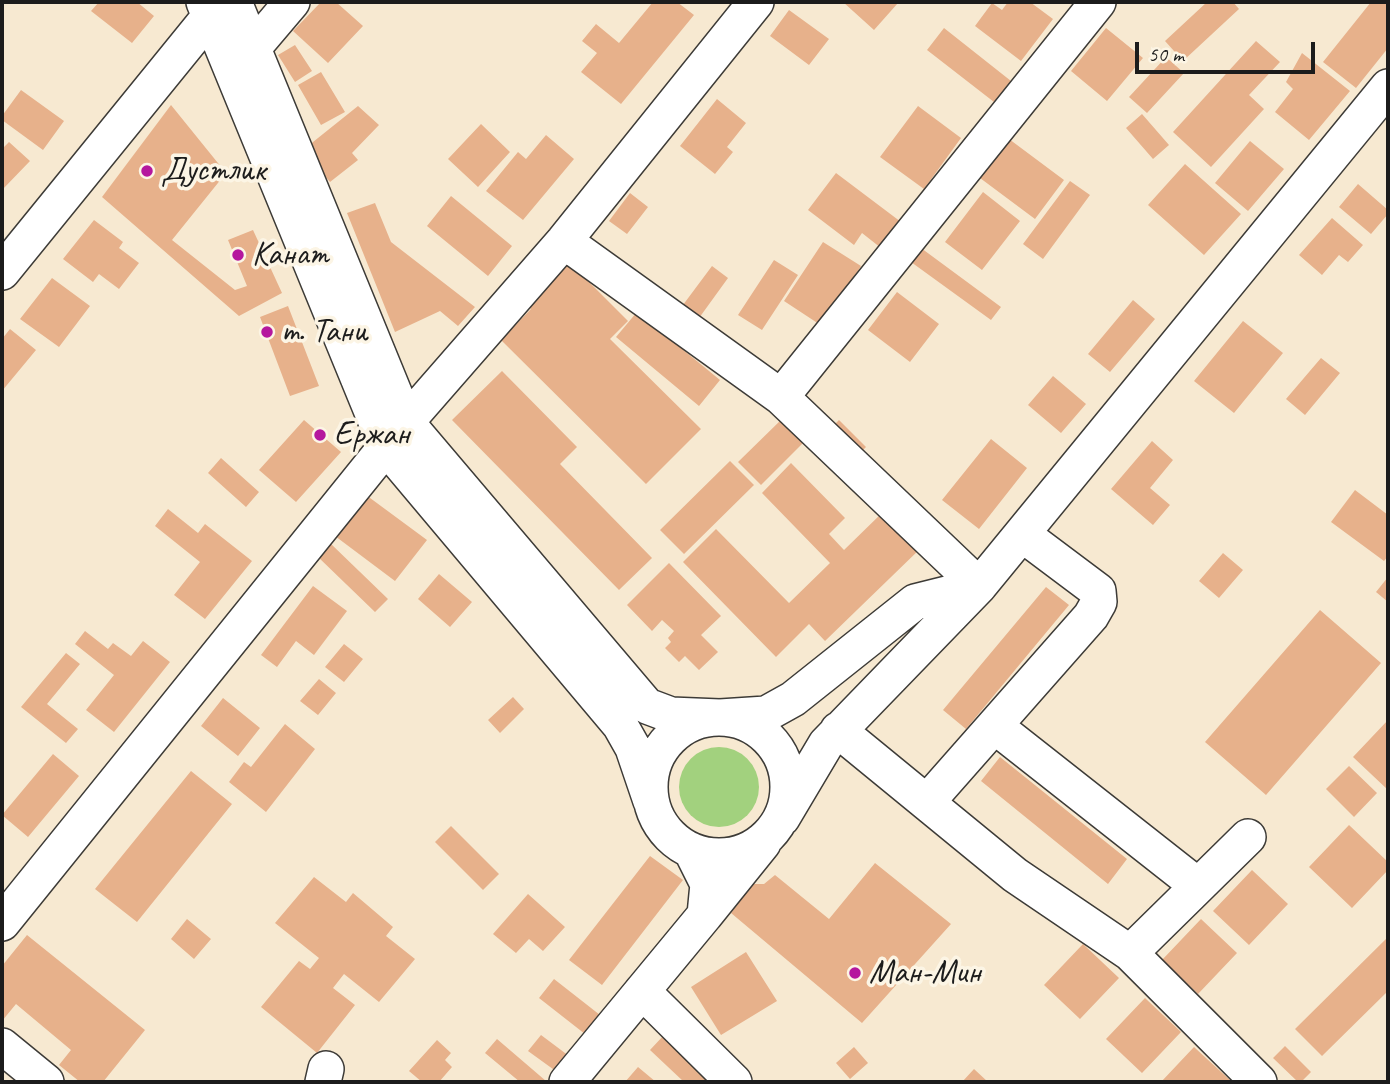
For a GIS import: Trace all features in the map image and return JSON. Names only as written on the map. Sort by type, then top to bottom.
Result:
[{"type":"street","points":[[253,48],[292,2]]},
{"type":"street","points":[[2,923],[396,435],[564,241],[756,2]]},
{"type":"street","points":[[781,397],[1098,2]]},
{"type":"street","points":[[216,6],[253,48],[396,435],[647,706],[671,715],[743,721],[764,733],[779,751],[788,772],[789,796],[777,826],[755,847],[734,855],[712,856],[691,850],[673,839],[659,822],[633,748],[620,724],[396,435],[216,6]]},
{"type":"street","points":[[2,272],[216,6]]},
{"type":"street","points":[[566,1082],[777,826],[826,744],[979,586],[1388,88]]},
{"type":"street","points":[[564,241],[781,397],[979,586]]},
{"type":"street","points":[[927,803],[1091,616],[1099,602],[1098,591],[1022,534]]},
{"type":"street","points":[[651,801],[649,780],[654,760],[665,742],[681,728],[699,720],[766,714],[793,699],[915,602],[979,586]]},
{"type":"street","points":[[996,727],[1198,886]]},
{"type":"street","points":[[838,730],[1015,875],[1130,953],[1259,1082]]},
{"type":"street","points":[[1130,953],[1248,837]]},
{"type":"street","points":[[691,850],[708,884],[705,915]]},
{"type":"street","points":[[642,991],[734,1082]]},
{"type":"street","points":[[2,1046],[46,1082]]},
{"type":"green space","points":[[719,747],[734,750],[747,759],[756,772],[759,787],[756,802],[747,815],[734,824],[719,827],[704,824],[691,815],[682,802],[679,787],[682,772],[691,759],[704,750]]},
{"type":"building","points":[[99,2],[137,2],[154,16],[132,43],[91,11]]},
{"type":"building","points":[[321,2],[336,2],[363,26],[328,63],[293,31]]},
{"type":"building","points":[[653,2],[677,2],[694,15],[621,104],[581,72],[597,53],[582,41],[596,24],[619,43]]},
{"type":"building","points":[[843,2],[896,2],[898,3],[874,30]]},
{"type":"building","points":[[1008,2],[1030,2],[1053,19],[1021,61],[975,26],[992,3],[1002,10]]},
{"type":"building","points":[[1207,2],[1233,2],[1239,9],[1183,61],[1165,41]]},
{"type":"building","points":[[1371,2],[1388,3],[1388,48],[1356,88],[1323,62]]},
{"type":"building","points":[[789,10],[829,39],[809,65],[770,36]]},
{"type":"building","points":[[944,28],[1011,81],[994,102],[927,50]]},
{"type":"building","points":[[1106,28],[1143,58],[1107,101],[1071,71]]},
{"type":"building","points":[[1256,41],[1280,62],[1249,95],[1264,109],[1211,167],[1173,132]]},
{"type":"building","points":[[295,45],[312,71],[295,82],[278,55]]},
{"type":"building","points":[[1302,53],[1350,91],[1309,140],[1275,112],[1293,89],[1286,82]]},
{"type":"building","points":[[1166,57],[1184,73],[1147,113],[1129,97]]},
{"type":"building","points":[[321,72],[345,112],[321,125],[298,85]]},
{"type":"building","points":[[21,90],[64,121],[43,150],[2,120],[2,116]]},
{"type":"building","points":[[717,99],[746,123],[727,147],[733,152],[715,174],[680,146]]},
{"type":"building","points":[[171,105],[226,173],[172,240],[235,290],[247,286],[228,240],[253,230],[282,293],[239,316],[102,197]]},
{"type":"building","points":[[358,106],[379,125],[352,153],[358,160],[330,182],[303,150]]},
{"type":"building","points":[[918,106],[961,138],[924,189],[880,157]]},
{"type":"building","points":[[1142,114],[1169,145],[1153,159],[1126,128]]},
{"type":"building","points":[[481,124],[510,152],[478,187],[448,159]]},
{"type":"building","points":[[546,135],[574,159],[523,220],[486,191],[518,152],[526,159]]},
{"type":"building","points":[[1009,139],[1064,180],[1035,219],[980,178]]},
{"type":"building","points":[[1250,141],[1284,169],[1248,211],[1215,183]]},
{"type":"building","points":[[9,142],[30,161],[3,189],[2,149]]},
{"type":"building","points":[[1185,164],[1241,214],[1204,255],[1148,205]]},
{"type":"building","points":[[836,173],[901,222],[881,248],[862,233],[854,245],[808,210]]},
{"type":"building","points":[[1070,181],[1090,195],[1043,259],[1023,244]]},
{"type":"building","points":[[1358,184],[1388,210],[1388,214],[1371,234],[1339,207]]},
{"type":"building","points":[[983,192],[1020,221],[982,270],[945,242]]},
{"type":"building","points":[[630,193],[648,207],[627,234],[609,221]]},
{"type":"building","points":[[451,196],[512,246],[488,276],[427,226]]},
{"type":"building","points":[[375,203],[391,242],[475,307],[458,326],[440,311],[395,332],[347,213]]},
{"type":"building","points":[[1332,218],[1363,245],[1348,262],[1339,255],[1322,275],[1299,255]]},
{"type":"building","points":[[94,220],[123,242],[119,248],[139,263],[119,289],[99,274],[93,282],[63,259]]},
{"type":"building","points":[[823,242],[861,266],[822,326],[784,301]]},
{"type":"building","points":[[921,248],[1001,307],[991,320],[911,262]]},
{"type":"building","points":[[774,260],[798,275],[762,330],[738,315]]},
{"type":"building","points":[[569,262],[628,321],[610,339],[701,429],[646,484],[501,340],[531,309],[526,304]]},
{"type":"building","points":[[712,266],[728,278],[694,325],[677,313]]},
{"type":"building","points":[[52,278],[90,306],[59,347],[20,319]]},
{"type":"building","points":[[897,292],[939,324],[910,362],[868,330]]},
{"type":"building","points":[[1133,300],[1155,319],[1110,372],[1088,354]]},
{"type":"building","points":[[288,306],[319,386],[290,396],[260,317]]},
{"type":"building","points":[[637,312],[720,380],[699,406],[616,337]]},
{"type":"building","points":[[1243,321],[1283,353],[1234,413],[1194,381]]},
{"type":"building","points":[[10,329],[36,350],[2,391],[2,339]]},
{"type":"building","points":[[1321,358],[1340,373],[1305,415],[1286,399]]},
{"type":"building","points":[[502,371],[577,447],[560,464],[652,558],[619,590],[452,420]]},
{"type":"building","points":[[1053,376],[1086,404],[1061,433],[1028,405]]},
{"type":"building","points":[[783,418],[805,441],[761,485],[738,462]]},
{"type":"building","points":[[304,420],[341,452],[296,502],[259,470]]},
{"type":"building","points":[[839,420],[866,447],[854,459],[828,431]]},
{"type":"building","points":[[991,439],[1027,468],[979,529],[942,500]]},
{"type":"building","points":[[1152,441],[1173,460],[1150,488],[1170,505],[1153,525],[1111,489]]},
{"type":"building","points":[[221,458],[259,492],[246,507],[208,473]]},
{"type":"building","points":[[730,461],[754,485],[684,554],[660,530]]},
{"type":"building","points":[[791,463],[845,518],[829,534],[844,550],[885,510],[922,547],[825,641],[809,624],[776,657],[683,562],[716,529],[789,603],[830,563],[762,493]]},
{"type":"building","points":[[1355,490],[1388,515],[1388,556],[1384,561],[1331,522]]},
{"type":"building","points":[[366,495],[427,540],[395,581],[335,536]]},
{"type":"building","points":[[168,509],[198,533],[205,524],[252,561],[205,619],[174,595],[200,562],[155,526]]},
{"type":"building","points":[[330,543],[388,599],[375,612],[317,556]]},
{"type":"building","points":[[1223,553],[1243,570],[1219,598],[1199,581]]},
{"type":"building","points":[[669,563],[721,616],[701,635],[718,652],[699,670],[685,656],[679,662],[665,648],[671,642],[668,638],[674,631],[662,620],[652,631],[627,605]]},
{"type":"building","points":[[439,574],[472,602],[450,627],[418,599]]},
{"type":"building","points":[[1388,577],[1388,602],[1376,592]]},
{"type":"building","points":[[313,586],[347,611],[314,655],[296,641],[277,667],[261,655]]},
{"type":"building","points":[[1046,587],[1069,605],[966,729],[943,710]]},
{"type":"building","points":[[1320,610],[1381,663],[1266,795],[1205,742]]},
{"type":"building","points":[[85,631],[108,649],[113,643],[131,656],[143,641],[170,662],[114,732],[86,710],[114,675],[75,644]]},
{"type":"building","points":[[344,644],[363,659],[344,682],[325,667]]},
{"type":"building","points":[[66,653],[80,664],[47,704],[78,729],[66,743],[21,707]]},
{"type":"building","points":[[319,679],[336,693],[318,715],[300,701]]},
{"type":"building","points":[[513,697],[524,709],[500,733],[488,720]]},
{"type":"building","points":[[223,698],[260,728],[238,756],[201,726]]},
{"type":"building","points":[[1388,720],[1388,790],[1353,757]]},
{"type":"building","points":[[285,724],[315,749],[266,812],[229,782],[244,762],[251,767]]},
{"type":"building","points":[[53,754],[79,776],[28,837],[2,815]]},
{"type":"building","points":[[1000,757],[1127,859],[1108,884],[981,781]]},
{"type":"building","points":[[1349,766],[1377,793],[1354,817],[1326,789]]},
{"type":"building","points":[[191,771],[232,804],[137,922],[95,889]]},
{"type":"building","points":[[1349,825],[1388,862],[1388,870],[1352,908],[1309,867]]},
{"type":"building","points":[[451,826],[499,874],[483,890],[435,842]]},
{"type":"building","points":[[650,856],[683,880],[602,985],[569,960]]},
{"type":"building","name":"Ман-Мин","points":[[875,863],[951,924],[862,1023],[731,913],[752,884],[764,884],[775,875],[829,919]]},
{"type":"building","points":[[1252,870],[1288,904],[1249,945],[1213,911]]},
{"type":"building","points":[[314,877],[346,902],[353,893],[393,927],[386,936],[415,959],[379,1002],[344,974],[333,988],[355,1005],[317,1053],[261,1007],[299,961],[310,969],[319,958],[275,923]]},
{"type":"building","points":[[528,894],[565,927],[543,951],[529,939],[516,953],[493,934]]},
{"type":"building","points":[[187,919],[211,939],[194,959],[171,939]]},
{"type":"building","points":[[1201,919],[1237,953],[1198,994],[1162,960]]},
{"type":"building","points":[[27,935],[145,1030],[103,1082],[80,1082],[59,1065],[71,1050],[16,1004],[2,1021],[2,966]]},
{"type":"building","points":[[1388,937],[1388,991],[1322,1056],[1295,1029]]},
{"type":"building","points":[[1083,944],[1119,978],[1080,1019],[1044,985]]},
{"type":"building","points":[[746,952],[777,1001],[721,1035],[691,987]]},
{"type":"building","points":[[554,979],[600,1015],[585,1034],[539,998]]},
{"type":"building","points":[[1145,998],[1181,1032],[1142,1073],[1106,1039]]},
{"type":"building","points":[[541,1035],[569,1056],[557,1072],[528,1051]]},
{"type":"building","points":[[664,1035],[714,1082],[684,1082],[650,1050]]},
{"type":"building","points":[[497,1039],[546,1081],[520,1082],[485,1053]]},
{"type":"building","points":[[437,1040],[451,1053],[445,1060],[452,1067],[439,1082],[422,1082],[409,1071]]},
{"type":"building","points":[[1285,1046],[1311,1072],[1301,1082],[1273,1058]]},
{"type":"building","points":[[854,1047],[868,1063],[850,1079],[836,1063]]},
{"type":"building","points":[[1194,1047],[1231,1081],[1161,1082]]},
{"type":"building","points":[[638,1067],[656,1082],[625,1082]]},
{"type":"building","points":[[974,1069],[988,1082],[962,1082]]},
{"type":"place","name":"Дустлик","points":[[147,171]]},
{"type":"place","name":"Канат","points":[[238,255]]},
{"type":"place","name":"т. Тани","points":[[267,332]]},
{"type":"place","name":"Ержан","points":[[320,435]]},
{"type":"place","name":"Ман-Мин","points":[[855,973]]}]
